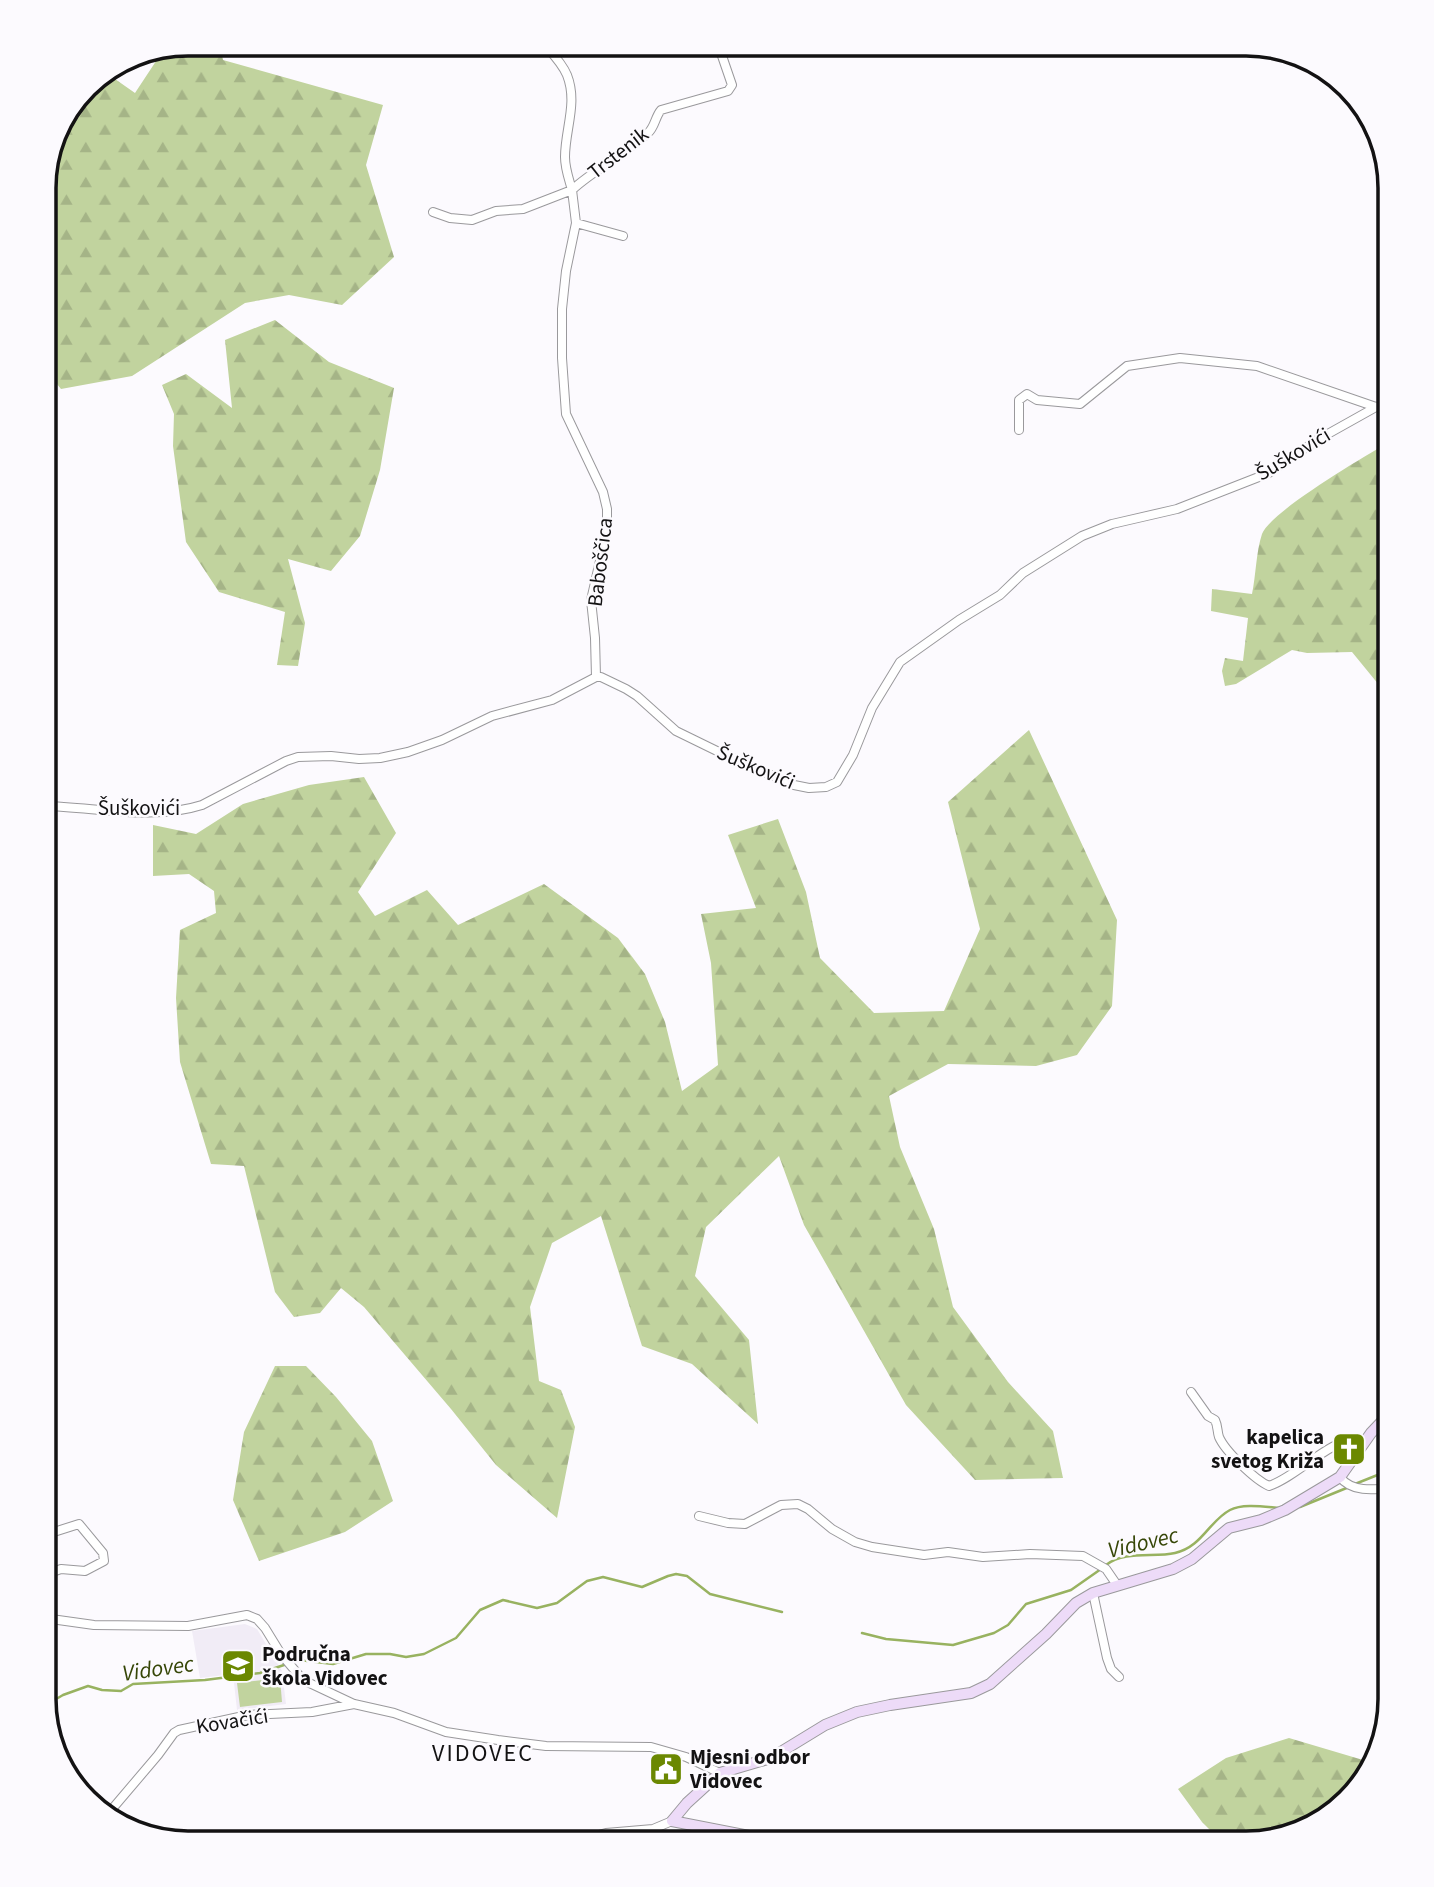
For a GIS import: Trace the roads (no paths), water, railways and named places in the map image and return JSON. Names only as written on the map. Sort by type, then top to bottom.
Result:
[{"type":"street","name":"Trstenik","points":[[554,56],[567,75],[571,91],[572,108],[565,160],[576,223],[566,271],[562,309],[566,414]]},
{"type":"street","name":"Trstenik","points":[[433,212],[450,218],[472,220],[496,211],[523,209],[572,190],[647,134],[661,110],[728,91],[732,85],[730,75],[721,56]]},
{"type":"street","points":[[576,223],[622,236]]},
{"type":"street","name":"Šuškovići","points":[[1019,430],[1018,400],[1027,394],[1037,400],[1080,404],[1126,366],[1180,358],[1257,366],[1376,407]]},
{"type":"street","name":"Šuškovići","points":[[56,806],[129,812],[187,810],[298,757],[359,759],[408,752],[442,740],[492,716],[552,700],[596,677],[638,696],[676,731],[719,752],[794,785],[826,787],[837,782],[848,764],[872,708],[900,662],[1000,595],[1023,573],[1082,536],[1112,524],[1177,509],[1269,473],[1317,440],[1376,407]]},
{"type":"street","name":"Baboščica","points":[[566,414],[603,492],[607,509],[607,530],[591,600],[596,638],[596,677]]},
{"type":"street","points":[[1191,1392],[1208,1416],[1215,1420],[1224,1446],[1258,1480],[1269,1486],[1296,1473],[1332,1446],[1353,1439],[1358,1440],[1362,1446]]},
{"type":"street","points":[[630,1831],[653,1829],[671,1821],[720,1773],[771,1758],[825,1725],[858,1712],[971,1693],[990,1684],[1008,1670],[1076,1603],[1093,1593],[1172,1569],[1192,1559],[1229,1528],[1261,1520],[1290,1507],[1340,1476],[1378,1426]]},
{"type":"street","points":[[1340,1476],[1344,1483],[1360,1489],[1378,1488]]},
{"type":"street","points":[[699,1516],[745,1524],[781,1505],[798,1504],[832,1529],[855,1542],[872,1547],[924,1555],[948,1552],[983,1557],[1068,1554],[1083,1556],[1104,1567],[1117,1586]]},
{"type":"street","points":[[56,1571],[85,1571],[104,1561],[103,1553],[79,1524],[57,1531]]},
{"type":"street","points":[[1093,1593],[1107,1658],[1111,1669],[1119,1677]]},
{"type":"street","points":[[56,1620],[94,1625],[188,1626],[247,1615],[257,1619],[265,1628],[289,1665],[303,1679],[355,1704],[394,1713],[446,1732],[498,1740],[546,1746],[651,1747],[720,1773]]},
{"type":"street","name":"Kovačići","points":[[113,1808],[179,1730],[247,1715],[312,1712],[355,1704]]},
{"type":"street","points":[[671,1821],[723,1831]]},
{"type":"waterway","name":"Vidovec","points":[[1355,1484],[1378,1475]]},
{"type":"waterway","name":"Vidovec","points":[[1300,1507],[1349,1487]]},
{"type":"waterway","name":"Vidovec","points":[[1106,1565],[1122,1558],[1184,1550],[1199,1540],[1223,1515],[1235,1508],[1280,1508]]},
{"type":"waterway","name":"Vidovec","points":[[862,1633],[886,1639],[953,1645],[994,1633],[1008,1625],[1026,1604],[1071,1590],[1101,1569]]},
{"type":"waterway","name":"Vidovec","points":[[56,1699],[88,1686],[121,1691],[133,1684],[205,1680],[260,1673],[299,1660],[333,1664],[366,1654],[406,1657],[424,1654],[456,1638],[480,1610],[503,1600],[537,1608],[557,1603],[587,1581],[603,1577],[642,1587],[676,1574],[687,1576],[710,1594],[782,1612]]},
{"type":"place","name":"kapelica svetog Križa","points":[[1349,1449]]},
{"type":"place","name":"Područna škola Vidovec","points":[[238,1666]]},
{"type":"place","name":"Mjesni odbor Vidovec","points":[[666,1769]]},
{"type":"district","name":"VIDOVEC","points":[[483,1753]]}]
